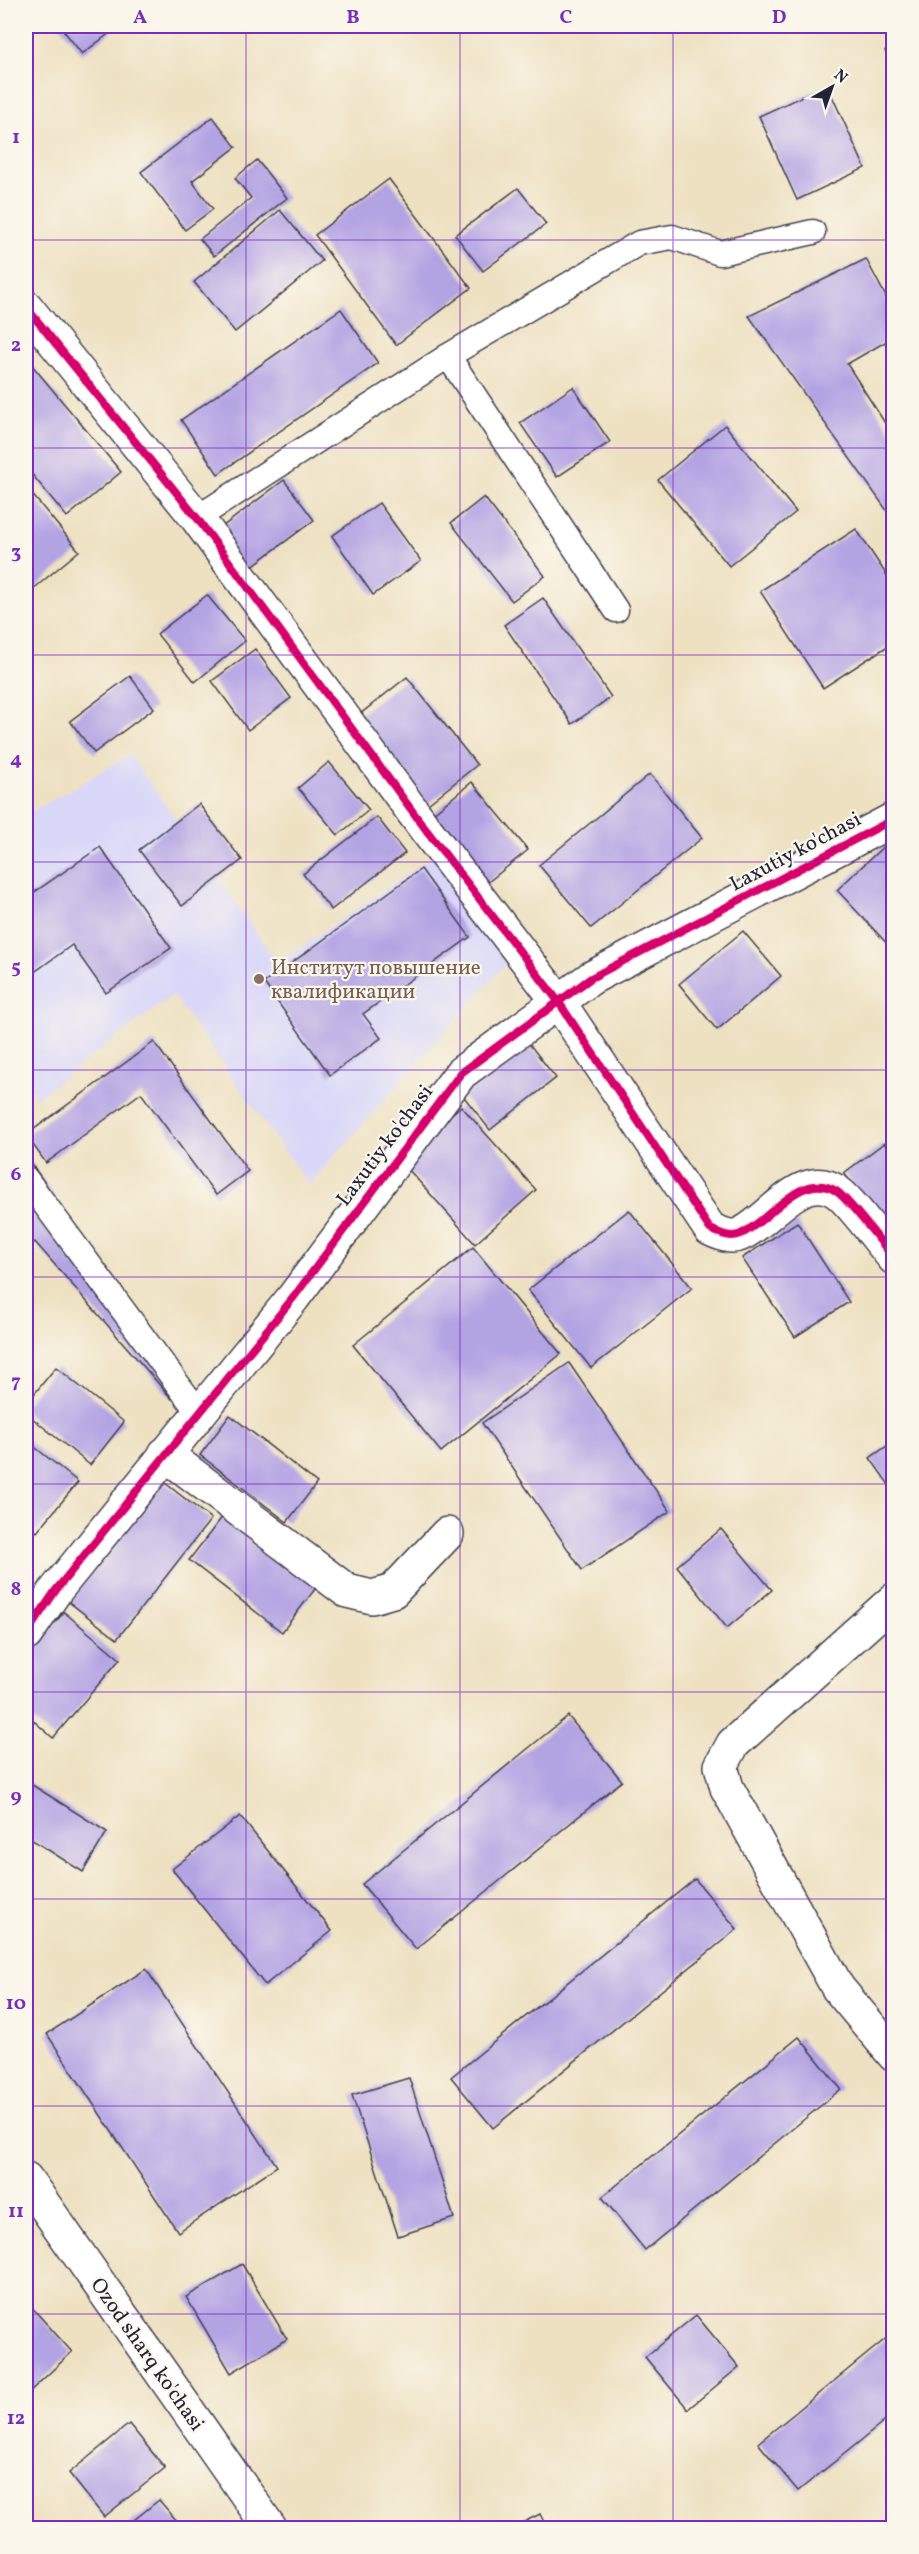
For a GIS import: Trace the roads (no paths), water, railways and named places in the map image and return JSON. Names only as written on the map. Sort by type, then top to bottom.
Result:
[{"type":"street","points":[[26,307],[197,518],[427,831],[558,1001],[710,1229],[724,1235],[740,1235],[804,1188],[822,1185],[838,1192],[894,1258]]},
{"type":"street","name":"Laxutiy ko'chasi","points":[[26,1634],[56,1590],[293,1298],[461,1073],[591,978],[894,819]]},
{"type":"street","points":[[165,1454],[347,1591],[372,1597],[393,1591],[447,1534]]},
{"type":"street","points":[[894,1600],[733,1744],[721,1766],[727,1788],[838,1988],[894,2055]]},
{"type":"street","name":"Ozod sharq ko'chasi","points":[[28,2188],[270,2529]]},
{"type":"lane","points":[[197,518],[448,356],[639,243],[672,237],[720,253],[813,232]]},
{"type":"lane","points":[[448,356],[616,610]]},
{"type":"lane","points":[[26,1179],[199,1413]]},
{"type":"place","name":"Институт повышение квалификации","points":[[259,979]]}]
